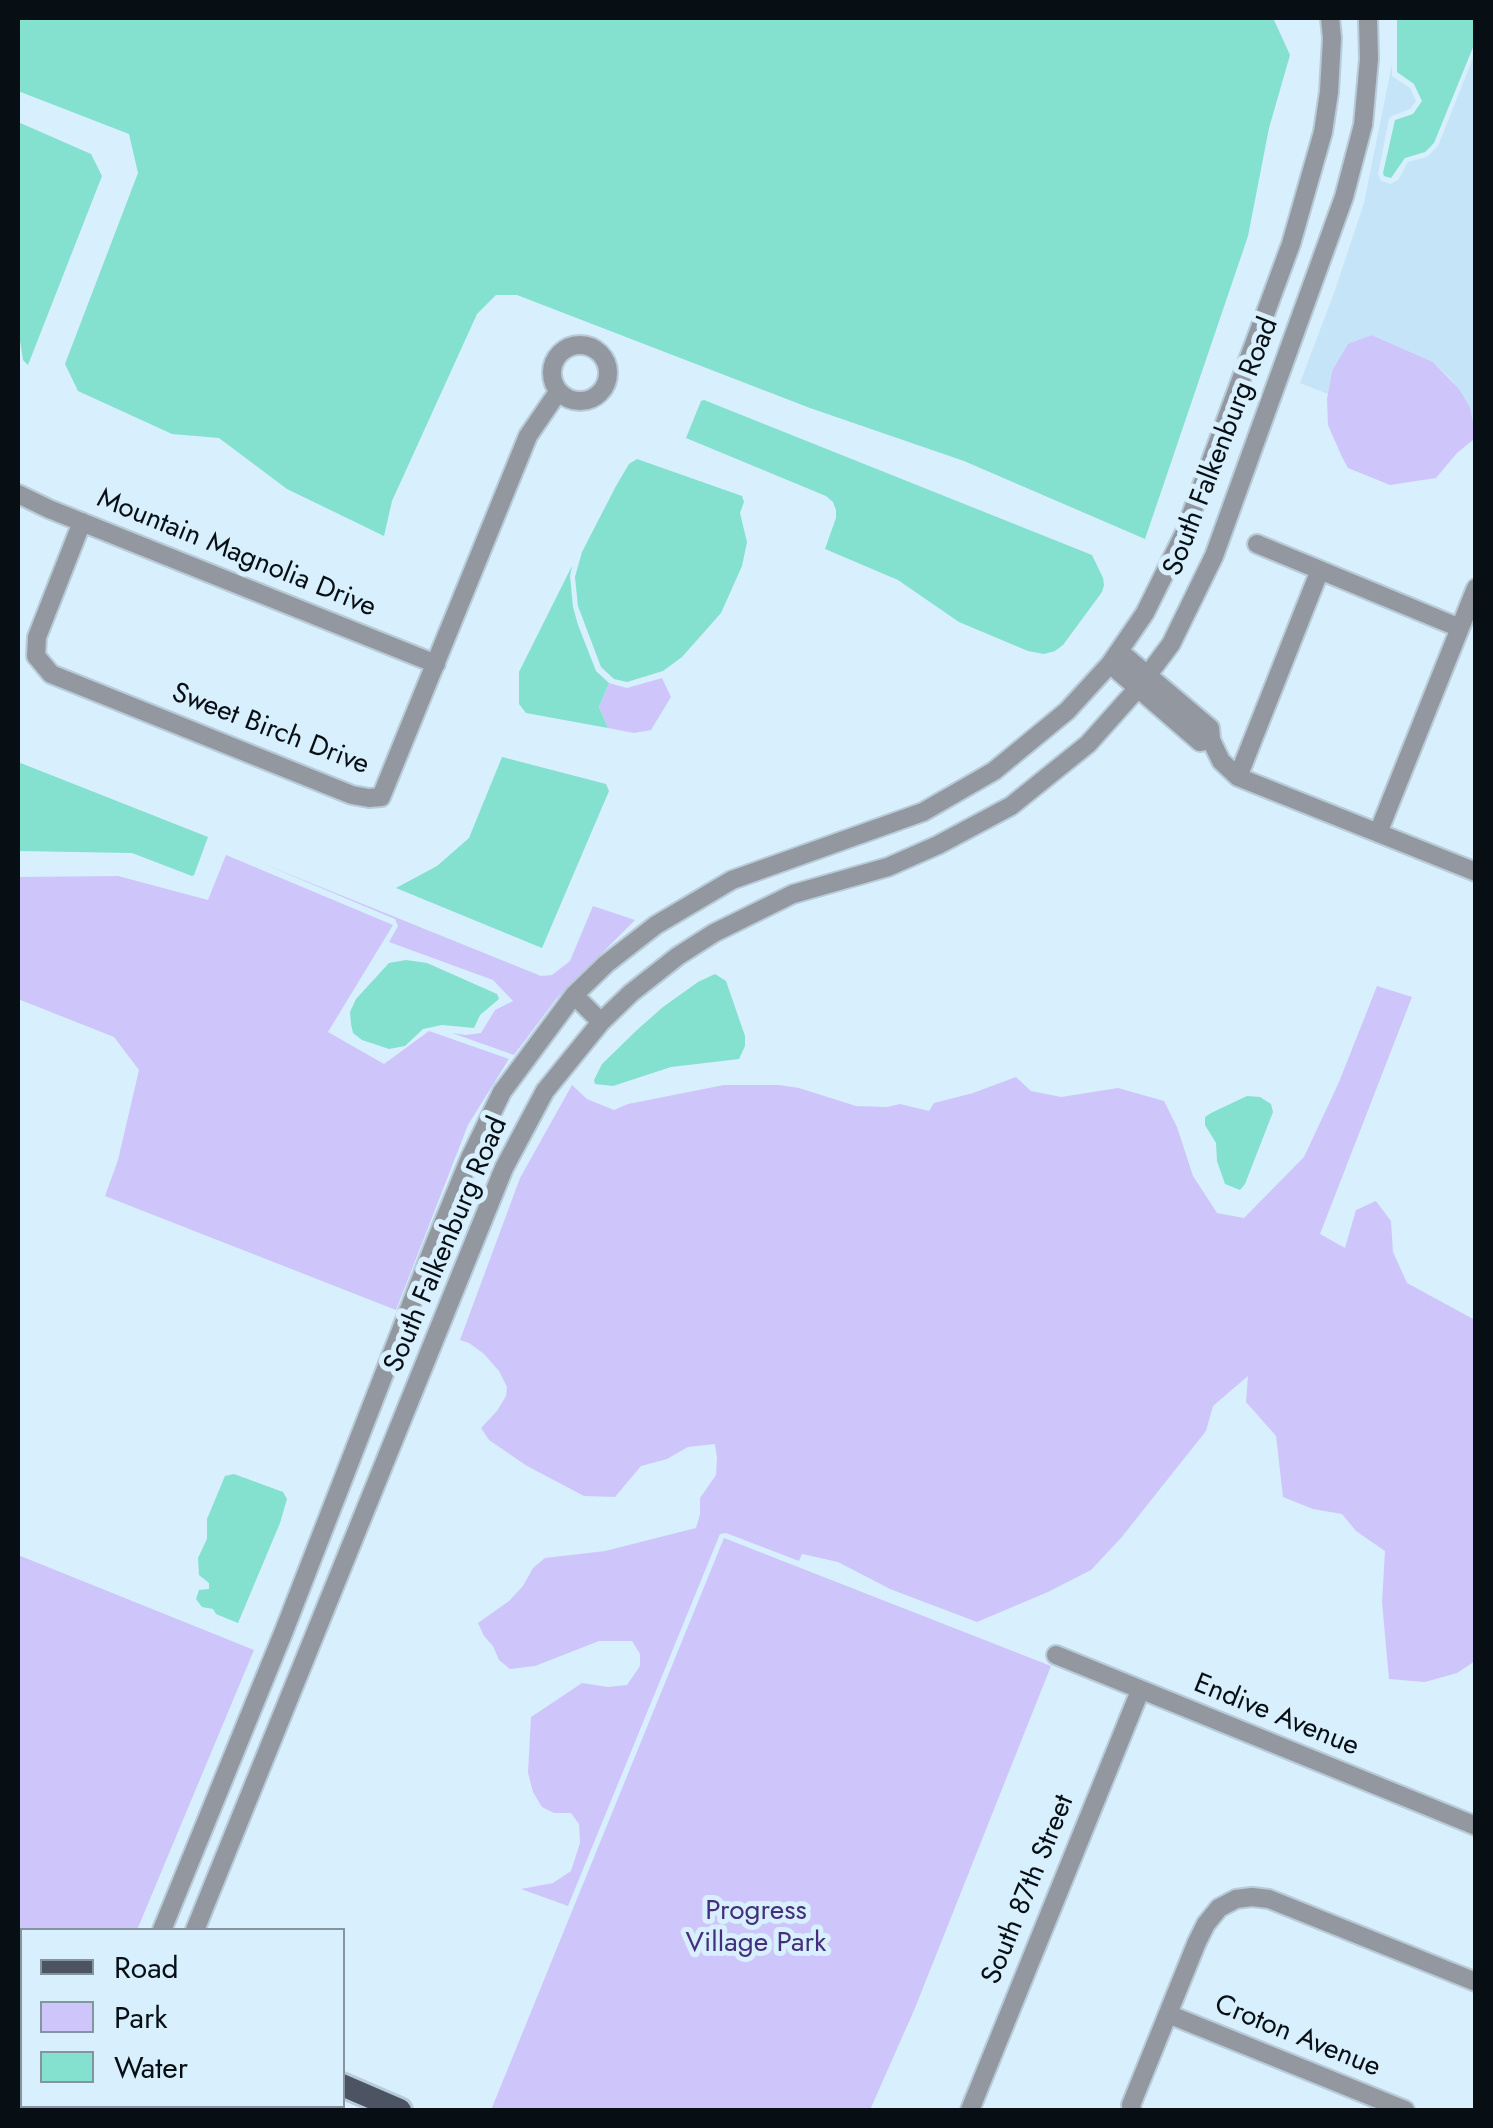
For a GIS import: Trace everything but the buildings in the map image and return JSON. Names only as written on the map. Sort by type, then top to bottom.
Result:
[{"type":"main road","points":[[345,2085],[400,2110]]},
{"type":"street","name":"South Falkenburg Road","points":[[163,1928],[470,1158],[502,1092],[574,995],[656,924],[732,880],[923,812],[994,771],[1066,712],[1115,657],[1145,613],[1184,534],[1290,244],[1323,132],[1329,92],[1330,18]]},
{"type":"street","name":"South Falkenburg Road","points":[[196,1928],[504,1168],[545,1092],[601,1022],[630,993],[714,933],[793,894],[888,867],[1010,806],[1088,744],[1171,644],[1214,556],[1344,197],[1363,125],[1368,18]]},
{"type":"street","points":[[1290,244],[1324,256]]},
{"type":"street","name":"Sweet Birch Drive","points":[[82,522],[38,636],[36,656],[52,674],[352,795],[381,797],[528,436],[558,392]]},
{"type":"street","name":"Mountain Magnolia Drive","points":[[18,494],[436,664]]},
{"type":"street","points":[[1257,544],[1460,628]]},
{"type":"street","points":[[1238,777],[1320,570]]},
{"type":"street","points":[[1378,833],[1476,588]]},
{"type":"street","points":[[1115,657],[1188,720],[1200,742],[1211,740],[1221,761],[1238,777],[1476,872]]},
{"type":"street","points":[[923,812],[938,845]]},
{"type":"street","points":[[574,995],[601,1022]]},
{"type":"street","name":"Endive Avenue","points":[[1056,1655],[1476,1826]]},
{"type":"street","name":"South 87th Street","points":[[970,2110],[1140,1691]]},
{"type":"street","points":[[1132,2110],[1196,1942],[1219,1908],[1236,1899],[1269,1899],[1476,1982]]},
{"type":"street","name":"Croton Avenue","points":[[1168,2014],[1405,2110]]},
{"type":"shaded area","points":[[1475,53],[1474,430],[1470,407],[1433,362],[1373,335],[1332,371],[1328,394],[1300,383],[1364,203],[1392,64],[1392,76],[1410,88],[1416,101],[1410,109],[1389,119],[1378,174],[1381,181],[1391,184],[1398,180],[1408,162],[1427,157],[1438,146]]},
{"type":"green space","points":[[1372,335],[1433,362],[1470,407],[1473,440],[1436,478],[1390,485],[1348,468],[1342,457],[1328,425],[1332,371],[1348,344]]},
{"type":"green space","points":[[662,678],[671,697],[651,730],[634,733],[608,728],[599,707],[609,683],[627,688]]},
{"type":"green space","points":[[226,855],[393,925],[328,1032],[384,1064],[429,1031],[509,1059],[468,1125],[396,1310],[105,1196],[118,1160],[139,1070],[114,1037],[18,999],[18,877],[118,876],[208,900]]},
{"type":"green space","points":[[259,862],[541,976],[552,975],[570,961],[593,906],[635,920],[557,998],[514,1055],[452,1033],[481,1033],[495,1010],[513,1001],[493,980],[389,942],[398,926],[395,919]]},
{"type":"green space","points":[[1377,986],[1412,997],[1320,1234],[1345,1248],[1356,1210],[1376,1201],[1391,1221],[1393,1252],[1407,1283],[1475,1320],[1475,1661],[1457,1673],[1425,1682],[1389,1679],[1382,1602],[1385,1551],[1356,1531],[1342,1514],[1313,1509],[1283,1497],[1276,1436],[1246,1402],[1248,1376],[1213,1406],[1206,1431],[1091,1570],[977,1622],[890,1589],[838,1562],[802,1554],[799,1561],[720,1534],[568,1906],[521,1889],[553,1883],[571,1871],[580,1843],[579,1824],[571,1813],[554,1813],[542,1807],[533,1792],[528,1773],[531,1717],[582,1683],[627,1685],[640,1666],[640,1654],[632,1641],[599,1641],[535,1666],[510,1669],[499,1660],[478,1623],[509,1601],[545,1558],[605,1551],[696,1528],[700,1498],[716,1475],[715,1444],[688,1447],[667,1459],[641,1466],[615,1497],[584,1496],[527,1466],[489,1440],[481,1428],[497,1411],[507,1387],[484,1354],[460,1340],[520,1178],[572,1085],[587,1099],[614,1110],[724,1085],[779,1085],[856,1106],[900,1104],[929,1111],[934,1103],[1016,1077],[1031,1091],[1061,1097],[1118,1088],[1164,1101],[1193,1176],[1217,1213],[1244,1218],[1304,1157]]},
{"type":"green space","name":"Progress Village Park","points":[[724,1538],[1051,1666],[915,2008],[870,2110],[491,2110]]},
{"type":"green space","points":[[18,1555],[254,1650],[138,1928],[18,1927]]},
{"type":"water","points":[[18,18],[1267,18],[1274,20],[1290,55],[1269,128],[1248,236],[1145,539],[964,461],[810,408],[517,295],[496,295],[477,314],[392,501],[384,536],[287,489],[219,438],[172,434],[78,391],[65,364],[138,173],[129,134],[18,91]]},
{"type":"water","points":[[1397,18],[1475,18],[1476,40],[1434,143],[1425,152],[1405,158],[1391,178],[1383,173],[1395,120],[1413,114],[1422,101],[1414,84],[1397,72]]},
{"type":"water","points":[[18,122],[91,154],[102,176],[28,365],[23,360],[18,328]]},
{"type":"water","points":[[704,400],[1092,555],[1103,578],[1102,592],[1063,645],[1044,654],[959,622],[898,580],[825,549],[836,518],[833,502],[826,496],[686,438]]},
{"type":"water","points":[[637,459],[742,496],[740,513],[747,542],[742,566],[721,613],[682,657],[663,671],[627,682],[614,679],[601,667],[578,606],[575,577],[582,552],[616,486],[629,464]]},
{"type":"water","points":[[572,566],[573,607],[578,625],[596,671],[609,683],[599,707],[608,728],[526,713],[519,704],[519,672]]},
{"type":"water","points":[[502,757],[606,784],[609,791],[542,948],[396,888],[437,866],[469,838]]},
{"type":"water","points":[[18,762],[208,837],[194,875],[132,853],[18,851]]},
{"type":"water","points":[[389,963],[427,963],[497,994],[499,999],[480,1015],[474,1028],[442,1025],[423,1029],[405,1046],[389,1049],[362,1040],[353,1033],[351,1024],[350,1012],[356,999]]},
{"type":"water","points":[[715,974],[726,981],[745,1036],[739,1059],[671,1067],[613,1086],[595,1084],[602,1064],[637,1030],[663,1007]]},
{"type":"water","points":[[1247,1096],[1260,1097],[1271,1104],[1273,1112],[1240,1190],[1225,1184],[1216,1143],[1205,1125],[1205,1117]]},
{"type":"water","points":[[234,1474],[283,1492],[287,1499],[238,1623],[202,1607],[196,1599],[199,1590],[209,1589],[209,1583],[199,1575],[198,1558],[207,1539],[207,1519],[225,1476]]}]
